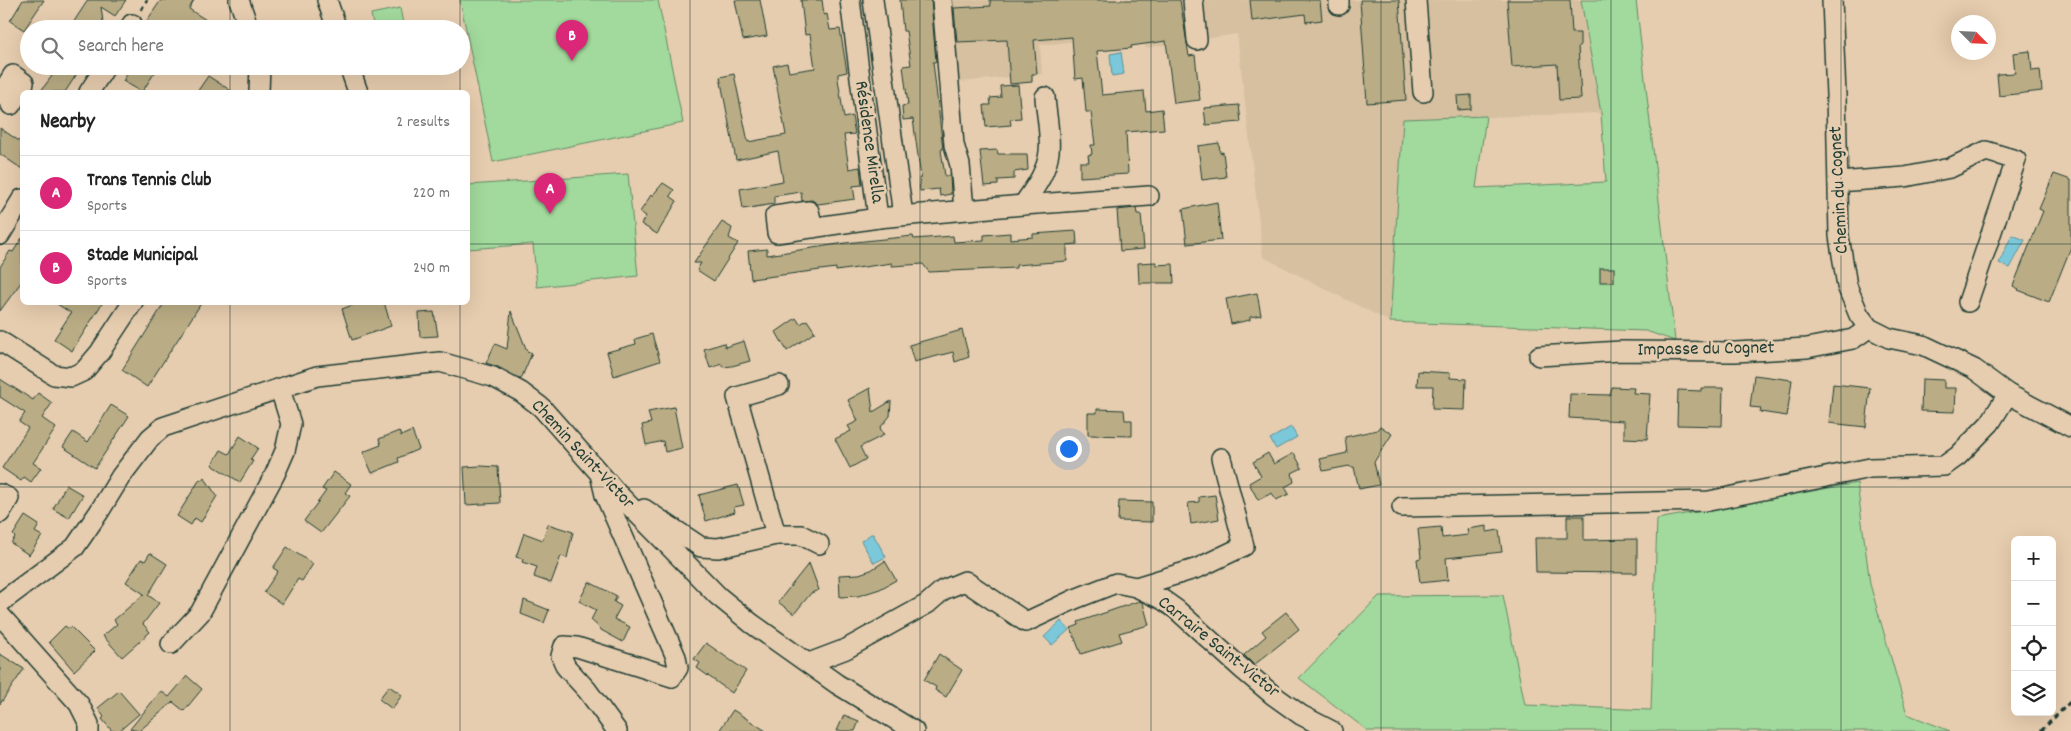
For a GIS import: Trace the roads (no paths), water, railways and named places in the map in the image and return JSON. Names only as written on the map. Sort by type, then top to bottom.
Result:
[{"type":"street","points":[[239,0],[246,20]]},
{"type":"street","points":[[327,0],[334,20]]},
{"type":"street","name":"Résidence Mirella","points":[[812,228],[878,218],[850,0]]},
{"type":"street","points":[[873,0],[904,215]]},
{"type":"street","points":[[942,0],[954,145],[960,165],[964,210]]},
{"type":"street","points":[[1192,0],[1197,40]]},
{"type":"street","points":[[1416,0],[1423,92]]},
{"type":"street","name":"Chemin du Cognet","points":[[1832,0],[1839,236],[1847,286],[1869,328]]},
{"type":"street","points":[[91,90],[100,75]]},
{"type":"street","points":[[259,90],[260,75]]},
{"type":"street","points":[[352,75],[357,90]]},
{"type":"street","points":[[1023,204],[1038,184],[1046,167],[1049,152],[1045,97]]},
{"type":"street","points":[[1838,182],[1905,177],[1950,168],[1986,151],[2016,160],[1968,302]]},
{"type":"street","points":[[878,218],[1023,204],[1149,196]]},
{"type":"street","points":[[0,235],[20,202]]},
{"type":"street","points":[[0,341],[54,375],[71,377],[84,371],[100,352],[131,305]]},
{"type":"street","points":[[1869,328],[1889,338],[1923,346],[1966,365],[2008,394],[2071,427]]},
{"type":"street","name":"Impasse du Cognet","points":[[1539,356],[1621,351],[1735,352],[1807,348],[1853,339],[1869,328]]},
{"type":"street","name":"Chemin Saint-Victor","points":[[0,603],[75,547],[100,512],[121,476],[150,438],[162,427],[317,376],[440,362],[493,377],[521,392],[541,407],[617,493],[718,596],[751,623],[837,684],[914,731]]},
{"type":"street","points":[[776,535],[737,397],[779,385]]},
{"type":"street","points":[[171,644],[200,612],[275,474],[285,451],[291,424],[280,389]]},
{"type":"street","points":[[1402,507],[1709,501],[1870,468],[1944,466],[1958,456],[1990,423],[2008,394]]},
{"type":"street","points":[[1136,587],[1198,568],[1244,546],[1221,458]]},
{"type":"street","points":[[600,472],[605,495],[676,657],[678,668],[672,677],[577,647],[564,646],[561,656],[566,667],[587,690],[617,731]]},
{"type":"street","points":[[617,493],[651,512],[688,540],[701,547],[718,548],[776,535],[801,535],[819,544]]},
{"type":"street","points":[[0,494],[9,498],[0,513]]},
{"type":"street","name":"Carraire Saint-Victor","points":[[809,663],[846,649],[926,604],[943,590],[965,581],[1026,622],[1075,599],[1116,583],[1136,587],[1163,600],[1273,695],[1301,715],[1332,731]]},
{"type":"street","points":[[0,615],[80,704],[89,724],[89,731]]},
{"type":"water","points":[[1121,52],[1124,74],[1112,76],[1110,54]]},
{"type":"water","points":[[2012,235],[2025,240],[2010,268],[1999,263]]},
{"type":"water","points":[[1291,427],[1297,437],[1276,449],[1270,439]]},
{"type":"water","points":[[873,534],[886,557],[874,563],[861,541]]},
{"type":"water","points":[[1061,621],[1069,630],[1052,645],[1044,637]]},
{"type":"place","name":"Stade Municipal","points":[[572,61]]},
{"type":"place","name":"Trans Tennis Club","points":[[550,214]]}]
